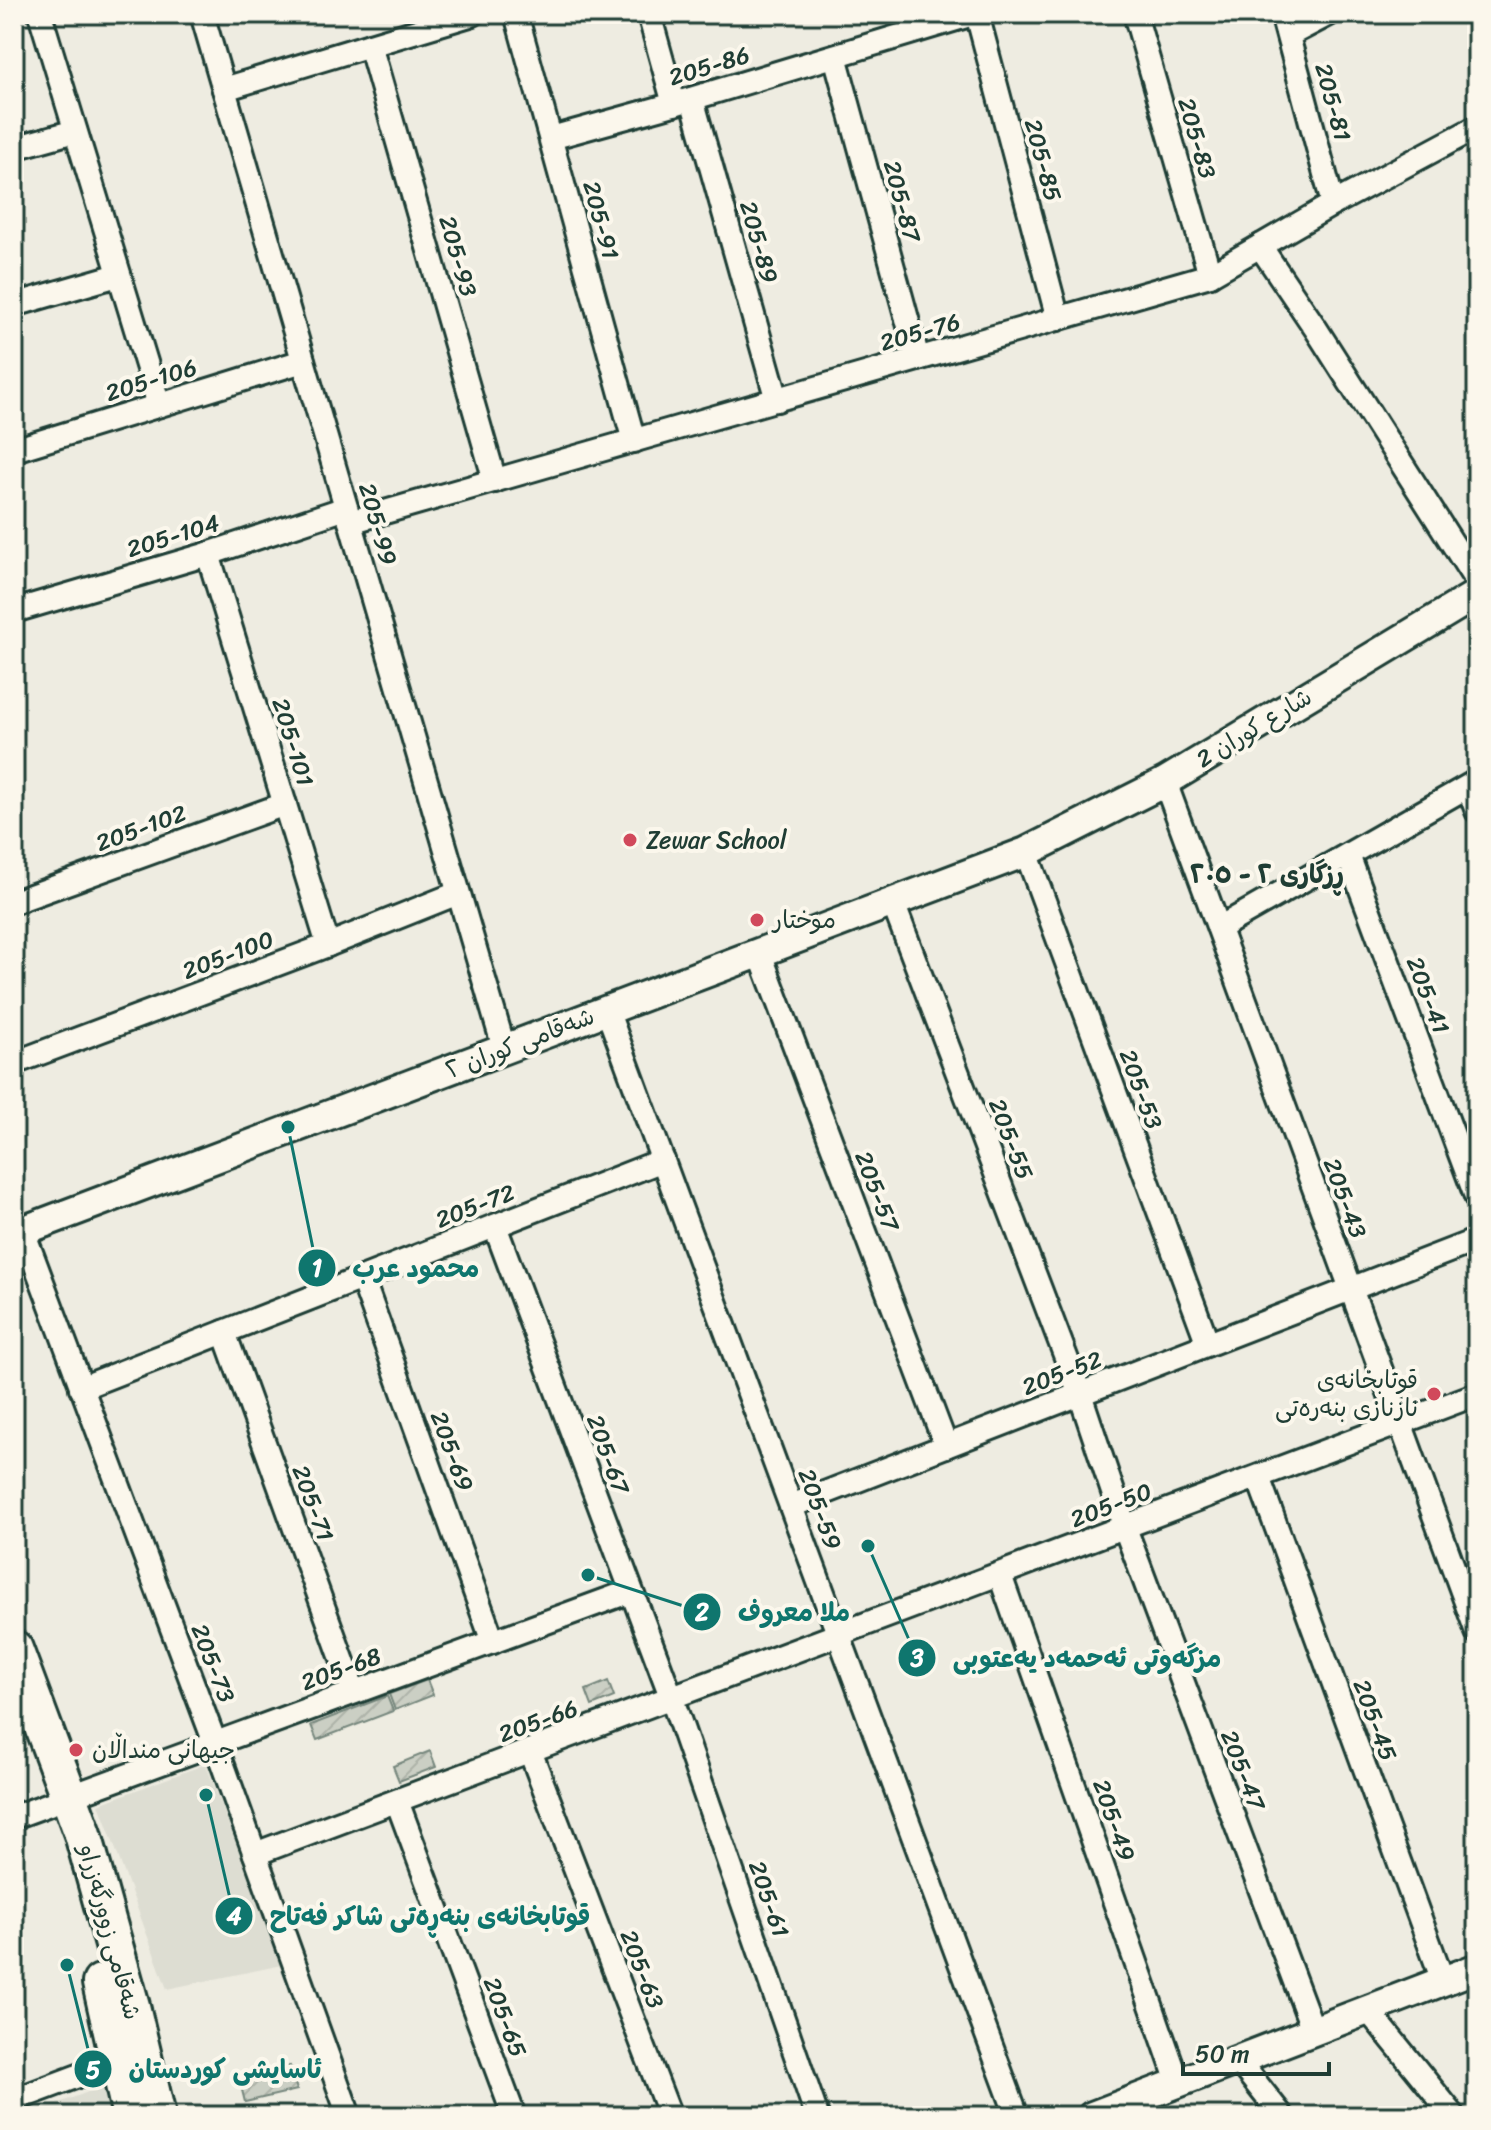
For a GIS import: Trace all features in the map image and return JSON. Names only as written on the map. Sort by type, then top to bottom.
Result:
[{"type":"main road","name":"شەقامی زوورگەزراو","points":[[14,1649],[83,1834],[131,2006],[157,2116]]},
{"type":"main road","name":"شەقامی زوورگەزراو","points":[[68,1796],[84,1905],[131,2116]]},
{"type":"street","points":[[40,14],[159,405]]},
{"type":"street","name":"205-99","points":[[202,14],[504,1048]]},
{"type":"street","points":[[224,89],[473,14]]},
{"type":"street","name":"205-91","points":[[516,14],[634,441]]},
{"type":"street","name":"205-89","points":[[649,14],[683,102],[777,400]]},
{"type":"street","name":"205-86","points":[[551,138],[683,102],[975,14]]},
{"type":"street","name":"205-85","points":[[975,14],[1058,319]]},
{"type":"street","name":"205-83","points":[[1135,14],[1210,275]]},
{"type":"street","points":[[1286,24],[1329,14]]},
{"type":"street","name":"205-81","points":[[1286,24],[1333,204]]},
{"type":"street","name":"205-93","points":[[370,45],[495,481]]},
{"type":"street","name":"205-87","points":[[835,56],[918,359]]},
{"type":"street","name":"205-76","points":[[348,515],[495,481],[1210,275],[1333,204],[1477,127]]},
{"type":"street","points":[[14,148],[75,131]]},
{"type":"street","points":[[1260,246],[1325,342],[1477,582]]},
{"type":"street","points":[[14,305],[118,275]]},
{"type":"street","name":"205-106","points":[[14,450],[303,361]]},
{"type":"street","name":"205-104","points":[[14,611],[348,515]]},
{"type":"street","name":"205-101","points":[[208,554],[328,945]]},
{"type":"street","name":"شارع كوران 2","points":[[1026,852],[1165,782],[1477,594]]},
{"type":"street","name":"205-43","points":[[1165,782],[1477,1632]]},
{"type":"street","points":[[1219,928],[1472,784],[1477,811]]},
{"type":"street","name":"205-102","points":[[14,902],[285,804]]},
{"type":"street","name":"شەقامی کوران ٢","points":[[18,1233],[1026,852]]},
{"type":"street","name":"205-53","points":[[1026,852],[1208,1344]]},
{"type":"street","name":"205-41","points":[[1348,855],[1477,1199]]},
{"type":"street","name":"205-100","points":[[14,1063],[458,893]]},
{"type":"street","name":"205-55","points":[[893,903],[1080,1394],[1125,1528]]},
{"type":"street","name":"205-57","points":[[760,954],[946,1446]]},
{"type":"street","name":"205-59","points":[[607,1010],[1017,2116]]},
{"type":"street","name":"205-72","points":[[81,1388],[663,1160]]},
{"type":"street","name":"205-67","points":[[495,1226],[672,1699]]},
{"type":"street","name":"205-73","points":[[18,1233],[81,1388],[215,1743],[349,2116]]},
{"type":"street","name":"205-52","points":[[791,1506],[1477,1240]]},
{"type":"street","name":"205-69","points":[[362,1278],[493,1642]]},
{"type":"street","name":"205-71","points":[[224,1332],[354,1692]]},
{"type":"street","name":"205-50","points":[[839,1636],[1477,1394]]},
{"type":"street","name":"205-45","points":[[1258,1477],[1443,1981]]},
{"type":"street","name":"205-47","points":[[1125,1528],[1313,2030]]},
{"type":"street","name":"205-49","points":[[1000,1575],[1178,2082]]},
{"type":"street","name":"205-68","points":[[14,1817],[631,1591]]},
{"type":"street","name":"205-66","points":[[255,1854],[839,1636]]},
{"type":"street","name":"205-61","points":[[672,1699],[817,2116]]},
{"type":"street","name":"205-63","points":[[530,1751],[670,2116]]},
{"type":"street","name":"205-65","points":[[397,1801],[514,2116]]},
{"type":"street","points":[[1096,2115],[1477,1968]]},
{"type":"street","points":[[1368,2010],[1454,2116]]},
{"type":"street","points":[[1237,2059],[1282,2116]]},
{"type":"street","points":[[16,2093],[118,2061]]},
{"type":"shaded area","points":[[427,1680],[433,1695],[395,1710],[389,1694]]},
{"type":"shaded area","points":[[608,1681],[614,1697],[592,1706],[586,1690]]},
{"type":"shaded area","points":[[387,1696],[393,1711],[317,1740],[311,1725]]},
{"type":"shaded area","points":[[430,1751],[436,1767],[399,1781],[393,1766]]},
{"type":"shaded area","points":[[206,1764],[282,1965],[167,1989],[99,1804]]},
{"type":"shaded area","points":[[290,2066],[297,2090],[245,2102],[239,2078]]},
{"type":"shaded area","points":[[109,2084],[115,2116],[25,2116]]},
{"type":"place","name":"Zewar School","points":[[630,840]]},
{"type":"place","name":"موختار","points":[[757,920]]},
{"type":"place","name":"محمود عرب","points":[[288,1127]]},
{"type":"place","name":"قوتابخانەی نازنازی بنەرەتی","points":[[1434,1394]]},
{"type":"place","name":"مزگەوتی ئەحمەد یەعتوبی","points":[[868,1546]]},
{"type":"place","name":"ملا معروف","points":[[588,1575]]},
{"type":"place","name":"جیهانی منداڵان","points":[[76,1750]]},
{"type":"place","name":"قوتابخانەی بنەڕەتی شاكر فەتاح","points":[[206,1795]]},
{"type":"place","name":"ئاسایشی كوردستان","points":[[67,1965]]},
{"type":"district","name":"ڕزگاری ٢ - ٢٠٥","points":[[1267,874]]}]
